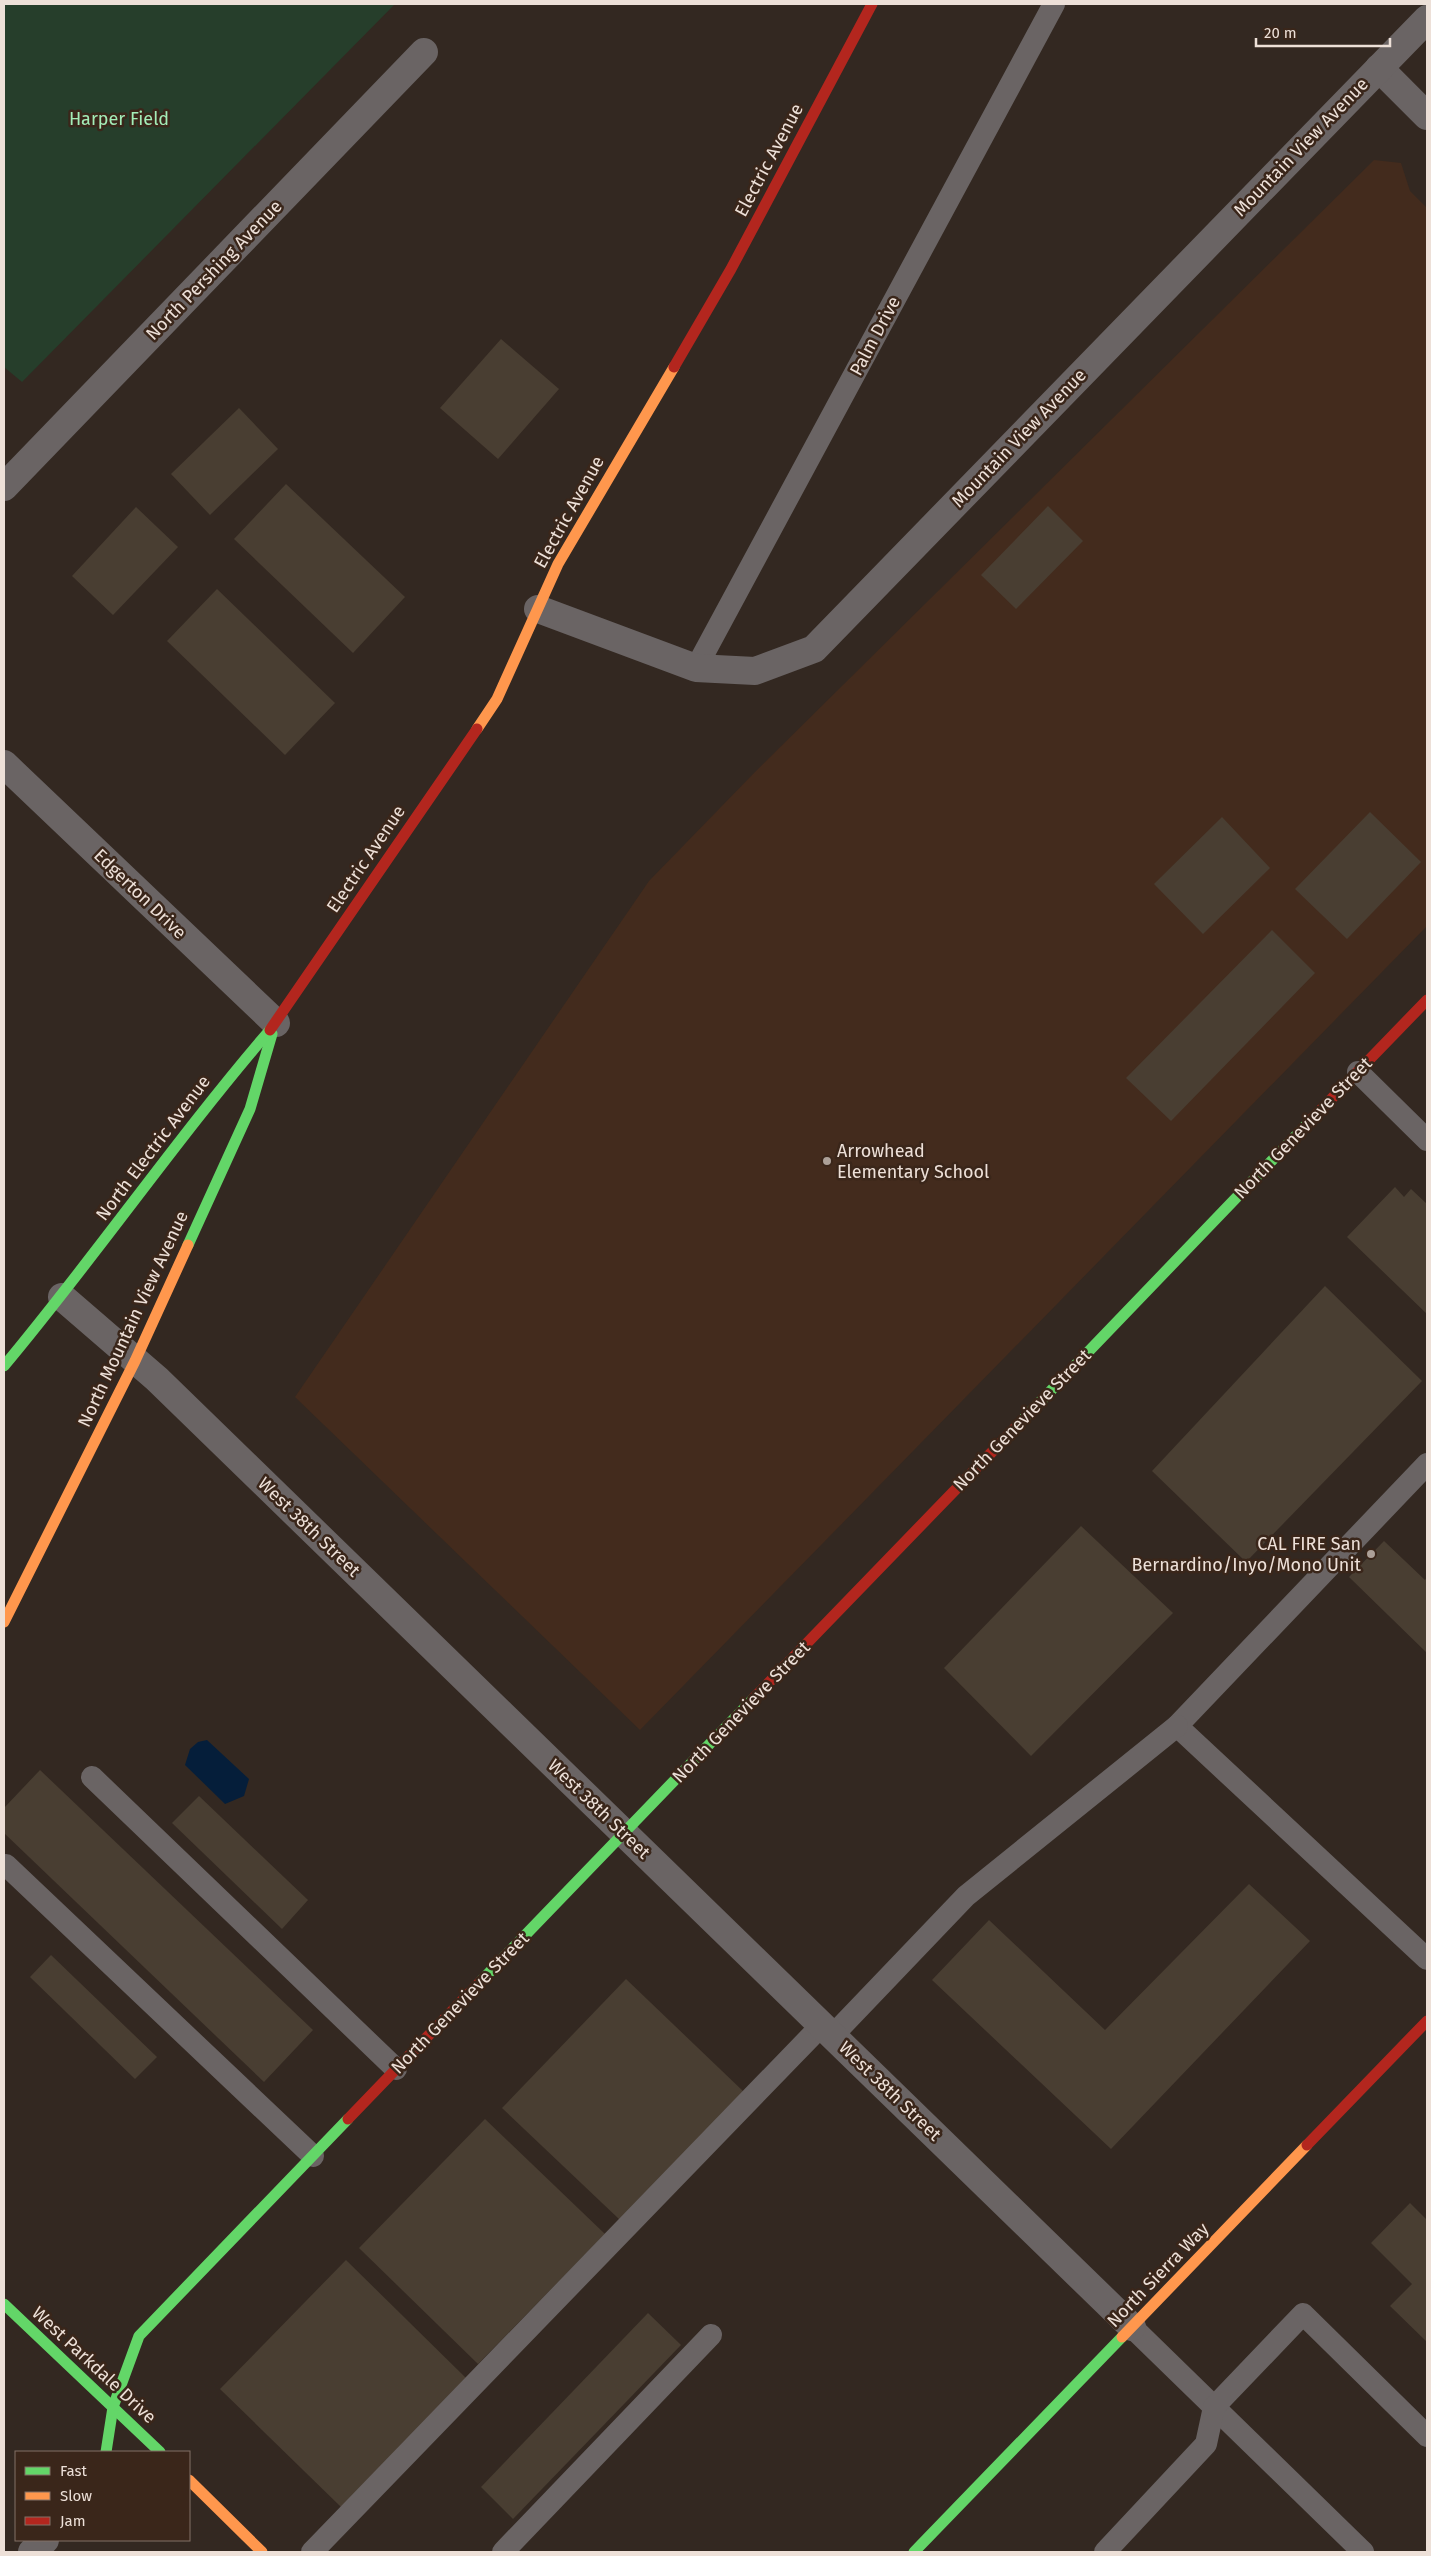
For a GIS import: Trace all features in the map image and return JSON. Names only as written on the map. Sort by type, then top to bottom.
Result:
[{"type":"street","name":"Electric Avenue","points":[[276,1023],[497,699],[558,564],[731,269],[872,4]]},
{"type":"street","name":"Mountain View Avenue","points":[[538,609],[696,668],[755,671],[814,649],[1427,18]]},
{"type":"street","name":"North Pershing Avenue","points":[[4,487],[424,52]]},
{"type":"street","points":[[1379,68],[1427,116]]},
{"type":"street","name":"Edgerton Drive","points":[[4,764],[276,1023]]},
{"type":"street","name":"North Genevieve Street","points":[[106,2451],[113,2406],[139,2336],[1427,1000]]},
{"type":"street","name":"North Electric Avenue","points":[[62,1297],[214,1095],[276,1023]]},
{"type":"street","name":"North Mountain View Avenue","points":[[4,1622],[135,1361],[250,1109],[276,1023]]},
{"type":"street","points":[[4,1366],[62,1297]]},
{"type":"street","name":"West 38th Street","points":[[62,1297],[135,1361],[1132,2327]]},
{"type":"street","name":"North Sierra Way","points":[[914,2552],[1427,2021]]},
{"type":"street","name":"West Parkdale Drive","points":[[4,2304],[159,2451]]},
{"type":"street","points":[[190,2481],[262,2552]]},
{"type":"street","points":[[32,2552],[43,2541]]},
{"type":"lane","name":"Palm Drive","points":[[696,668],[1054,4]]},
{"type":"lane","points":[[1358,1072],[1427,1140]]},
{"type":"lane","points":[[312,2552],[827,2030],[966,1896],[1177,1726],[1427,1464]]},
{"type":"lane","points":[[1177,1726],[1427,1959]]},
{"type":"lane","points":[[92,1777],[396,2069]]},
{"type":"lane","points":[[6,1865],[313,2156]]},
{"type":"lane","points":[[1105,2552],[1206,2444],[1214,2407],[1303,2314],[1427,2436]]},
{"type":"lane","points":[[1132,2327],[1363,2552]]},
{"type":"lane","points":[[503,2552],[711,2335]]},
{"type":"shaded area","name":"Arrowhead Elementary School","points":[[1374,160],[1401,163],[1410,191],[1427,208],[1427,926],[640,1730],[295,1397],[649,881],[755,772]]},
{"type":"green space","name":"Harper Field","points":[[4,4],[395,4],[22,382],[4,367]]},
{"type":"water","points":[[207,1740],[249,1779],[244,1796],[225,1804],[185,1765],[190,1749],[198,1742]]},
{"type":"building","points":[[501,339],[559,389],[498,459],[440,408]]},
{"type":"building","points":[[239,408],[278,449],[210,515],[171,474]]},
{"type":"building","points":[[286,484],[405,597],[353,653],[234,539]]},
{"type":"building","points":[[1048,506],[1083,541],[1016,609],[981,575]]},
{"type":"building","points":[[136,507],[178,547],[113,615],[72,576]]},
{"type":"building","points":[[217,589],[335,703],[285,755],[167,641]]},
{"type":"building","points":[[1370,812],[1421,862],[1347,939],[1295,889]]},
{"type":"building","points":[[1222,817],[1270,868],[1203,934],[1154,884]]},
{"type":"building","points":[[1272,930],[1315,973],[1171,1121],[1126,1078]]},
{"type":"building","points":[[1395,1187],[1404,1197],[1411,1189],[1427,1204],[1427,1314],[1347,1237]]},
{"type":"building","points":[[1325,1286],[1422,1381],[1246,1562],[1152,1471]]},
{"type":"building","points":[[1081,1526],[1173,1613],[1031,1756],[944,1668]]},
{"type":"building","points":[[1384,1541],[1425,1580],[1427,1577],[1427,1653],[1349,1577]]},
{"type":"building","points":[[40,1770],[313,2030],[264,2082],[4,1833],[4,1808]]},
{"type":"building","points":[[199,1796],[308,1900],[282,1929],[172,1823]]},
{"type":"building","points":[[1249,1884],[1310,1941],[1111,2149],[932,1980],[989,1920],[1105,2030]]},
{"type":"building","points":[[51,1955],[157,2057],[135,2079],[30,1977]]},
{"type":"building","points":[[626,1979],[744,2092],[620,2220],[502,2108]]},
{"type":"building","points":[[485,2119],[605,2234],[478,2364],[359,2248]]},
{"type":"building","points":[[1410,2203],[1427,2220],[1427,2342],[1390,2306],[1412,2284],[1371,2243]]},
{"type":"building","points":[[346,2260],[467,2379],[341,2507],[220,2389]]},
{"type":"building","points":[[648,2313],[681,2345],[513,2519],[481,2487]]},
{"type":"traffic: fast","points":[[4,1366],[202,1113],[270,1030]]},
{"type":"traffic: fast","points":[[188,1245],[250,1109],[272,1034]]},
{"type":"traffic: fast","points":[[1017,1426],[1309,1122]]},
{"type":"traffic: fast","points":[[481,1981],[753,1699]]},
{"type":"traffic: fast","points":[[106,2451],[113,2407],[139,2336],[348,2119]]},
{"type":"traffic: fast","points":[[4,2304],[159,2451]]},
{"type":"traffic: fast","points":[[914,2552],[1122,2337]]},
{"type":"traffic: slow","points":[[477,729],[497,699],[558,564],[674,367]]},
{"type":"traffic: slow","points":[[4,1622],[135,1361],[188,1245]]},
{"type":"traffic: slow","points":[[1122,2337],[1307,2145]]},
{"type":"traffic: slow","points":[[190,2481],[262,2552]]},
{"type":"traffic: jam","points":[[674,367],[731,269],[872,4]]},
{"type":"traffic: jam","points":[[270,1030],[477,729]]},
{"type":"traffic: jam","points":[[1309,1122],[1427,1000]]},
{"type":"traffic: jam","points":[[753,1699],[1017,1426]]},
{"type":"traffic: jam","points":[[348,2119],[481,1981]]},
{"type":"traffic: jam","points":[[1307,2145],[1427,2021]]},
{"type":"place","name":"Arrowhead Elementary School","points":[[827,1161]]},
{"type":"place","name":"CAL FIRE San Bernardino/Inyo/Mono Unit","points":[[1371,1554]]}]
